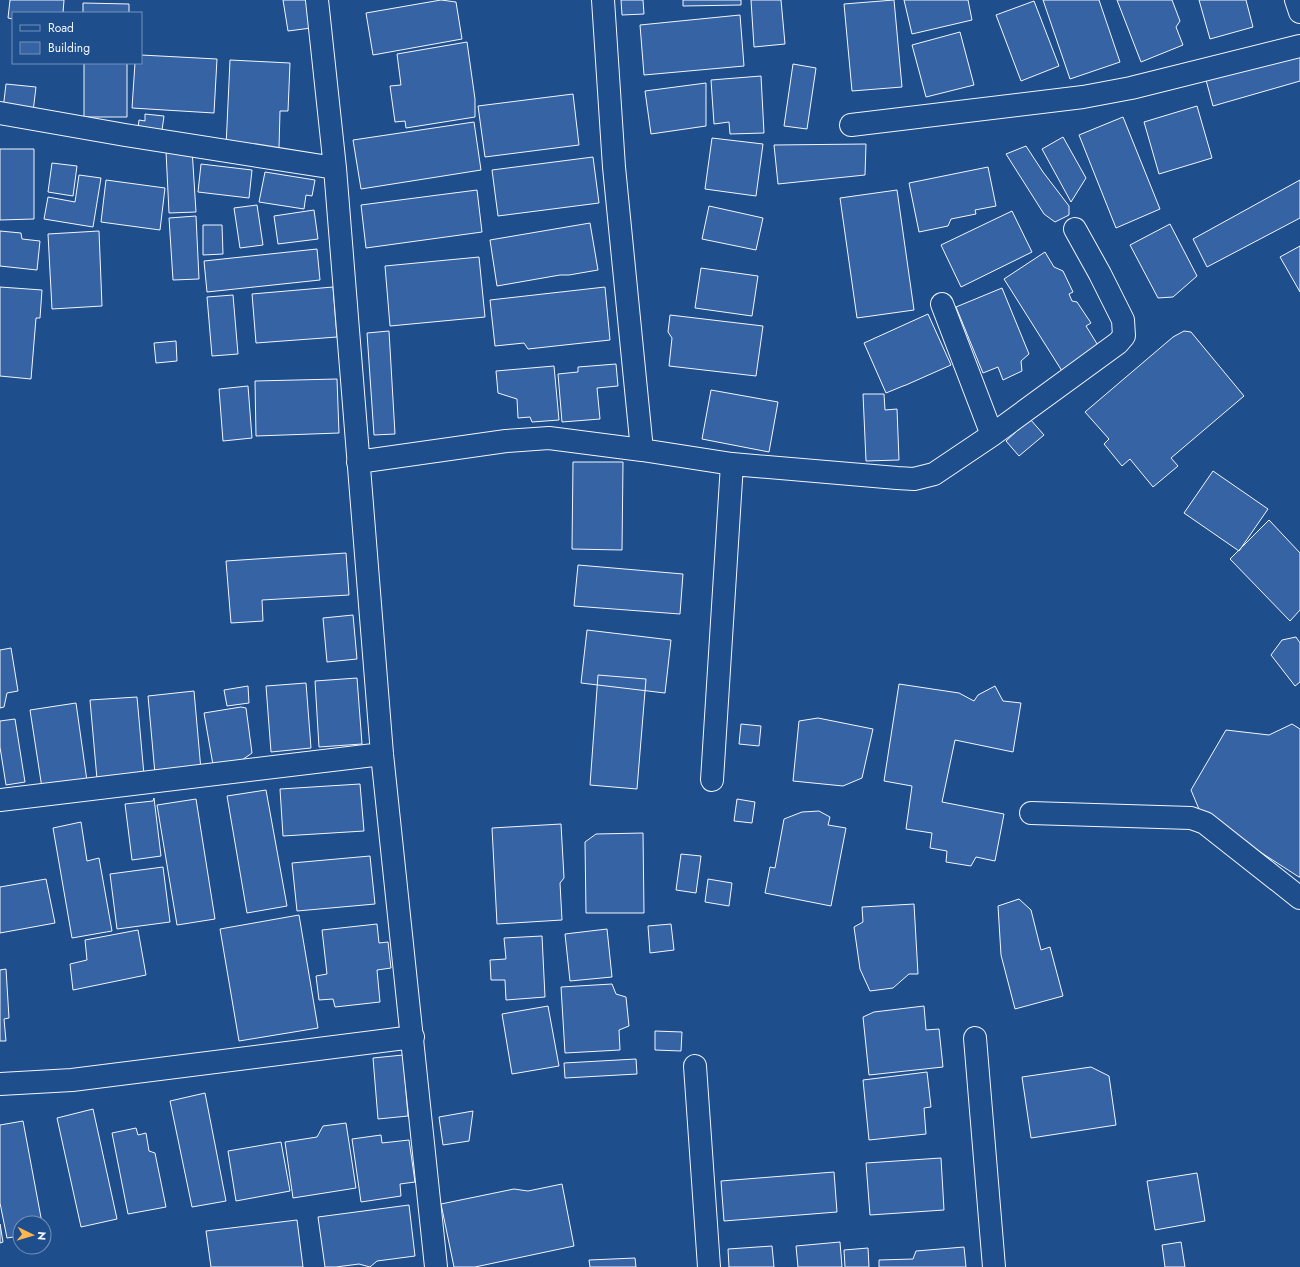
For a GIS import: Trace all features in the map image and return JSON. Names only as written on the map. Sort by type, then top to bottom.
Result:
[{"type":"street","points":[[317,0],[335,168],[382,754],[413,1037],[436,1267]]},
{"type":"street","points":[[603,0],[614,167],[642,450]]},
{"type":"street","points":[[1296,0],[1300,12]]},
{"type":"street","points":[[851,124],[1083,96],[1131,88],[1300,46]]},
{"type":"street","points":[[0,113],[125,135],[335,168]]},
{"type":"street","points":[[358,462],[506,441],[549,438],[642,450],[732,464],[914,479],[934,474],[992,435],[1118,343],[1124,336],[1123,320],[1075,229]]},
{"type":"street","points":[[942,304],[992,435]]},
{"type":"street","points":[[712,780],[732,464]]},
{"type":"street","points":[[0,800],[382,754]]},
{"type":"street","points":[[1031,812],[1191,818],[1205,823],[1300,898]]},
{"type":"street","points":[[0,1084],[72,1080],[413,1037]]},
{"type":"street","points":[[976,1038],[994,1267]]},
{"type":"street","points":[[695,1066],[709,1267]]},
{"type":"building","points":[[10,0],[64,0],[63,12],[12,12],[12,19],[8,18]]},
{"type":"building","points":[[283,0],[307,0],[311,28],[288,31]]},
{"type":"building","points":[[441,0],[456,2],[462,39],[373,55],[366,13]]},
{"type":"building","points":[[621,0],[643,0],[644,14],[622,15]]},
{"type":"building","points":[[683,0],[741,0],[741,5],[683,6]]},
{"type":"building","points":[[751,0],[781,0],[785,44],[754,47]]},
{"type":"building","points":[[894,0],[902,87],[852,91],[844,4]]},
{"type":"building","points":[[904,0],[968,0],[972,20],[912,34]]},
{"type":"building","points":[[1043,0],[1099,0],[1120,62],[1070,79]]},
{"type":"building","points":[[1117,0],[1172,0],[1180,21],[1176,27],[1183,45],[1141,62]]},
{"type":"building","points":[[1199,0],[1246,0],[1253,27],[1210,39]]},
{"type":"building","points":[[1034,1],[1059,66],[1021,81],[996,15]]},
{"type":"building","points":[[83,3],[129,4],[129,12],[83,12]]},
{"type":"building","points":[[740,15],[744,66],[644,75],[640,25]]},
{"type":"building","points":[[960,32],[974,85],[926,97],[912,45]]},
{"type":"building","points":[[467,42],[475,99],[475,117],[406,128],[405,121],[395,122],[390,86],[401,85],[397,54]]},
{"type":"building","points":[[1300,54],[1300,81],[1213,106],[1206,80]]},
{"type":"building","points":[[142,55],[217,59],[214,113],[132,108],[135,64],[142,64]]},
{"type":"building","points":[[230,60],[290,63],[288,111],[280,111],[279,148],[226,147]]},
{"type":"building","points":[[84,64],[127,64],[127,117],[84,117]]},
{"type":"building","points":[[793,64],[816,68],[807,129],[784,126]]},
{"type":"building","points":[[761,76],[764,133],[730,134],[729,122],[714,124],[711,80]]},
{"type":"building","points":[[706,83],[706,126],[651,134],[645,91]]},
{"type":"building","points":[[6,84],[36,87],[33,112],[3,109]]},
{"type":"building","points":[[573,94],[579,145],[485,157],[478,106]]},
{"type":"building","points":[[1197,106],[1212,158],[1159,174],[1144,122]]},
{"type":"building","points":[[145,114],[164,116],[162,130],[138,128],[139,120],[145,121]]},
{"type":"building","points":[[1123,117],[1160,209],[1116,228],[1079,135]]},
{"type":"building","points":[[474,122],[481,170],[361,189],[353,140]]},
{"type":"building","points":[[1063,137],[1086,178],[1071,202],[1042,149]]},
{"type":"building","points":[[712,138],[763,144],[756,196],[705,189]]},
{"type":"building","points":[[866,144],[865,175],[778,184],[774,145]]},
{"type":"building","points":[[1026,146],[1043,172],[1069,206],[1069,215],[1055,222],[1044,214],[1006,154]]},
{"type":"building","points":[[0,149],[34,149],[34,219],[0,220]]},
{"type":"building","points":[[192,149],[196,212],[169,213],[166,151]]},
{"type":"building","points":[[593,157],[599,203],[498,216],[492,170]]},
{"type":"building","points":[[52,163],[77,166],[73,196],[48,192]]},
{"type":"building","points":[[201,164],[252,170],[249,198],[198,192]]},
{"type":"building","points":[[988,167],[996,206],[975,210],[976,214],[951,219],[948,226],[919,232],[909,183]]},
{"type":"building","points":[[265,172],[315,180],[312,196],[306,195],[304,209],[259,202]]},
{"type":"building","points":[[79,175],[101,178],[93,227],[44,219],[48,197],[75,202]]},
{"type":"building","points":[[106,180],[165,188],[160,230],[101,222]]},
{"type":"building","points":[[1300,180],[1300,218],[1207,267],[1193,239]]},
{"type":"building","points":[[477,190],[482,232],[366,248],[361,205]]},
{"type":"building","points":[[897,190],[914,310],[857,318],[840,198]]},
{"type":"building","points":[[257,205],[263,245],[240,248],[234,208]]},
{"type":"building","points":[[709,206],[763,218],[756,250],[702,239]]},
{"type":"building","points":[[314,210],[318,239],[278,244],[274,216]]},
{"type":"building","points":[[1012,211],[1032,252],[961,287],[941,245]]},
{"type":"building","points":[[196,216],[199,279],[173,280],[169,218]]},
{"type":"building","points":[[590,223],[598,270],[497,286],[490,240]]},
{"type":"building","points":[[1170,224],[1197,276],[1173,297],[1158,298],[1130,245]]},
{"type":"building","points":[[203,225],[222,225],[223,254],[203,255]]},
{"type":"building","points":[[0,231],[21,233],[22,239],[40,241],[37,270],[0,266]]},
{"type":"building","points":[[99,231],[102,306],[52,309],[48,234]]},
{"type":"building","points":[[1300,246],[1300,292],[1280,257]]},
{"type":"building","points":[[317,249],[320,280],[207,292],[204,261]]},
{"type":"building","points":[[1045,252],[1054,267],[1063,271],[1073,292],[1069,294],[1072,301],[1077,302],[1091,323],[1086,326],[1099,347],[1062,371],[1004,279]]},
{"type":"building","points":[[479,257],[485,317],[390,326],[385,266]]},
{"type":"building","points":[[701,268],[758,276],[752,316],[695,308]]},
{"type":"building","points":[[0,287],[42,290],[40,318],[36,318],[31,379],[0,376]]},
{"type":"building","points":[[333,287],[337,337],[256,343],[252,294]]},
{"type":"building","points":[[605,287],[610,340],[528,349],[524,343],[495,346],[490,300]]},
{"type":"building","points":[[1002,288],[1029,354],[1021,361],[1022,371],[1003,380],[998,367],[983,373],[956,307]]},
{"type":"building","points":[[233,295],[238,354],[212,356],[207,297]]},
{"type":"building","points":[[928,314],[951,365],[886,393],[864,343]]},
{"type":"building","points":[[670,315],[763,326],[756,376],[669,366],[672,338],[668,332]]},
{"type":"building","points":[[389,331],[395,434],[374,435],[367,333]]},
{"type":"building","points":[[1184,331],[1191,332],[1244,396],[1171,458],[1178,466],[1153,487],[1130,459],[1122,466],[1104,444],[1109,439],[1085,412],[1173,337]]},
{"type":"building","points":[[176,341],[177,361],[156,363],[154,343]]},
{"type":"building","points":[[616,364],[618,386],[597,388],[600,419],[562,422],[558,374],[578,372],[578,367]]},
{"type":"building","points":[[554,366],[559,420],[532,422],[530,417],[518,418],[517,399],[498,393],[496,371]]},
{"type":"building","points":[[337,379],[339,433],[256,436],[255,381]]},
{"type":"building","points":[[248,386],[252,438],[223,441],[219,389]]},
{"type":"building","points":[[711,390],[778,402],[769,452],[702,439]]},
{"type":"building","points":[[863,394],[884,394],[885,410],[897,409],[899,460],[866,461]]},
{"type":"building","points":[[1030,419],[1044,435],[1019,456],[1006,441]]},
{"type":"building","points":[[573,462],[623,462],[622,550],[572,549]]},
{"type":"building","points":[[1213,471],[1268,509],[1239,551],[1184,513]]},
{"type":"building","points":[[1269,520],[1300,553],[1300,610],[1290,621],[1230,559]]},
{"type":"building","points":[[346,553],[349,595],[262,600],[263,621],[231,623],[226,561]]},
{"type":"building","points":[[578,565],[683,574],[680,614],[574,606]]},
{"type":"building","points":[[353,615],[357,659],[327,662],[323,618]]},
{"type":"building","points":[[587,630],[671,640],[665,693],[581,683]]},
{"type":"building","points":[[1296,637],[1300,643],[1300,682],[1295,686],[1271,655],[1282,640]]},
{"type":"building","points":[[11,648],[18,691],[7,693],[4,707],[0,708],[0,650]]},
{"type":"building","points":[[598,675],[646,679],[637,789],[590,785]]},
{"type":"building","points":[[357,678],[362,744],[319,747],[315,681]]},
{"type":"building","points":[[306,683],[311,748],[271,752],[266,686]]},
{"type":"building","points":[[899,684],[959,693],[974,701],[978,695],[995,686],[1003,701],[1021,703],[1013,752],[955,740],[942,802],[1004,814],[995,861],[976,857],[971,866],[946,862],[947,851],[930,848],[932,833],[906,829],[912,786],[884,781]]},
{"type":"building","points":[[248,686],[249,703],[227,706],[224,690]]},
{"type":"building","points":[[194,691],[201,770],[155,774],[148,696]]},
{"type":"building","points":[[137,697],[144,775],[97,779],[90,700]]},
{"type":"building","points":[[76,703],[87,781],[42,788],[30,710]]},
{"type":"building","points":[[241,707],[246,708],[252,753],[242,760],[213,765],[204,713]]},
{"type":"building","points":[[818,718],[873,729],[862,778],[843,786],[793,781],[799,721]]},
{"type":"building","points":[[15,719],[25,782],[6,785],[0,747],[0,721]]},
{"type":"building","points":[[741,724],[761,726],[759,746],[739,744]]},
{"type":"building","points":[[1292,724],[1300,729],[1300,877],[1201,814],[1191,790],[1226,730],[1269,735]]},
{"type":"building","points":[[360,784],[364,831],[283,836],[280,789]]},
{"type":"building","points":[[266,790],[287,906],[247,913],[227,796]]},
{"type":"building","points":[[154,798],[161,856],[132,860],[125,804],[153,801]]},
{"type":"building","points":[[196,799],[215,919],[177,925],[157,805]]},
{"type":"building","points":[[737,799],[755,802],[752,823],[734,821]]},
{"type":"building","points":[[819,811],[830,817],[828,825],[846,828],[831,906],[765,893],[770,867],[775,868],[784,819],[802,812]]},
{"type":"building","points":[[81,822],[87,861],[99,858],[112,931],[72,938],[53,828]]},
{"type":"building","points":[[561,824],[564,878],[560,883],[562,920],[497,924],[492,828]]},
{"type":"building","points":[[643,833],[644,913],[586,913],[585,842],[596,834]]},
{"type":"building","points":[[681,854],[701,856],[696,893],[676,890]]},
{"type":"building","points":[[370,856],[375,904],[297,911],[292,863]]},
{"type":"building","points":[[163,867],[170,922],[117,929],[110,874]]},
{"type":"building","points":[[46,879],[55,923],[0,933],[0,887]]},
{"type":"building","points":[[708,879],[732,883],[729,906],[705,902]]},
{"type":"building","points":[[1019,899],[1031,910],[1041,950],[1050,947],[1063,996],[1015,1009],[1001,955],[998,906]]},
{"type":"building","points":[[914,904],[918,974],[909,974],[893,988],[870,991],[860,969],[854,927],[863,922],[862,907]]},
{"type":"building","points":[[299,915],[318,1028],[239,1041],[220,929]]},
{"type":"building","points":[[377,924],[379,943],[388,942],[391,968],[377,970],[380,1002],[335,1007],[333,999],[319,1000],[316,976],[327,974],[322,930]]},
{"type":"building","points":[[671,924],[674,950],[650,953],[648,926]]},
{"type":"building","points":[[607,929],[612,977],[570,981],[565,934]]},
{"type":"building","points":[[138,930],[146,975],[73,990],[70,964],[87,960],[85,940]]},
{"type":"building","points":[[542,936],[545,997],[506,1000],[505,980],[491,980],[490,960],[506,959],[504,938]]},
{"type":"building","points":[[6,969],[9,1018],[4,1019],[6,1041],[0,1041],[0,970]]},
{"type":"building","points":[[612,984],[616,994],[626,997],[629,1026],[619,1030],[620,1050],[565,1053],[561,987]]},
{"type":"building","points":[[548,1006],[559,1066],[512,1074],[502,1014]]},
{"type":"building","points":[[924,1006],[926,1030],[939,1029],[943,1067],[869,1075],[863,1017],[874,1012]]},
{"type":"building","points":[[655,1031],[682,1032],[681,1051],[655,1050]]},
{"type":"building","points":[[403,1055],[408,1116],[378,1119],[373,1058]]},
{"type":"building","points":[[636,1059],[637,1074],[565,1078],[564,1063]]},
{"type":"building","points":[[1091,1067],[1109,1076],[1116,1125],[1031,1138],[1022,1077]]},
{"type":"building","points":[[927,1072],[931,1107],[924,1108],[926,1134],[869,1140],[863,1080]]},
{"type":"building","points":[[205,1093],[226,1201],[192,1207],[170,1101]]},
{"type":"building","points":[[93,1109],[117,1219],[81,1227],[57,1118]]},
{"type":"building","points":[[473,1111],[469,1141],[443,1145],[439,1117]]},
{"type":"building","points":[[23,1121],[41,1215],[12,1215],[12,1237],[7,1238],[0,1203],[0,1125]]},
{"type":"building","points":[[346,1123],[356,1188],[293,1198],[285,1142],[317,1137],[323,1126]]},
{"type":"building","points":[[136,1128],[138,1135],[146,1133],[149,1151],[155,1153],[166,1207],[128,1214],[112,1133]]},
{"type":"building","points":[[381,1135],[382,1143],[409,1140],[415,1182],[400,1184],[401,1196],[361,1202],[352,1139]]},
{"type":"building","points":[[281,1142],[290,1191],[236,1201],[228,1151]]},
{"type":"building","points":[[941,1158],[944,1210],[870,1215],[866,1163]]},
{"type":"building","points":[[834,1172],[837,1212],[724,1221],[721,1181]]},
{"type":"building","points":[[1197,1173],[1205,1221],[1155,1230],[1147,1181]]},
{"type":"building","points":[[562,1184],[574,1246],[475,1267],[454,1267],[441,1204],[514,1189],[528,1191]]},
{"type":"building","points":[[409,1205],[415,1256],[377,1261],[370,1267],[359,1264],[325,1267],[318,1217]]},
{"type":"building","points":[[297,1220],[303,1267],[211,1267],[206,1231]]},
{"type":"building","points":[[0,1224],[3,1242],[0,1243]]},
{"type":"building","points":[[840,1242],[842,1267],[798,1267],[796,1246]]},
{"type":"building","points":[[1181,1242],[1185,1267],[1165,1267],[1162,1245]]},
{"type":"building","points":[[772,1246],[774,1267],[729,1267],[728,1249]]},
{"type":"building","points":[[964,1247],[966,1267],[879,1267],[879,1260],[913,1259],[916,1251]]},
{"type":"building","points":[[868,1248],[869,1267],[845,1267],[844,1250]]},
{"type":"building","points":[[635,1258],[636,1267],[590,1267],[589,1260]]}]
